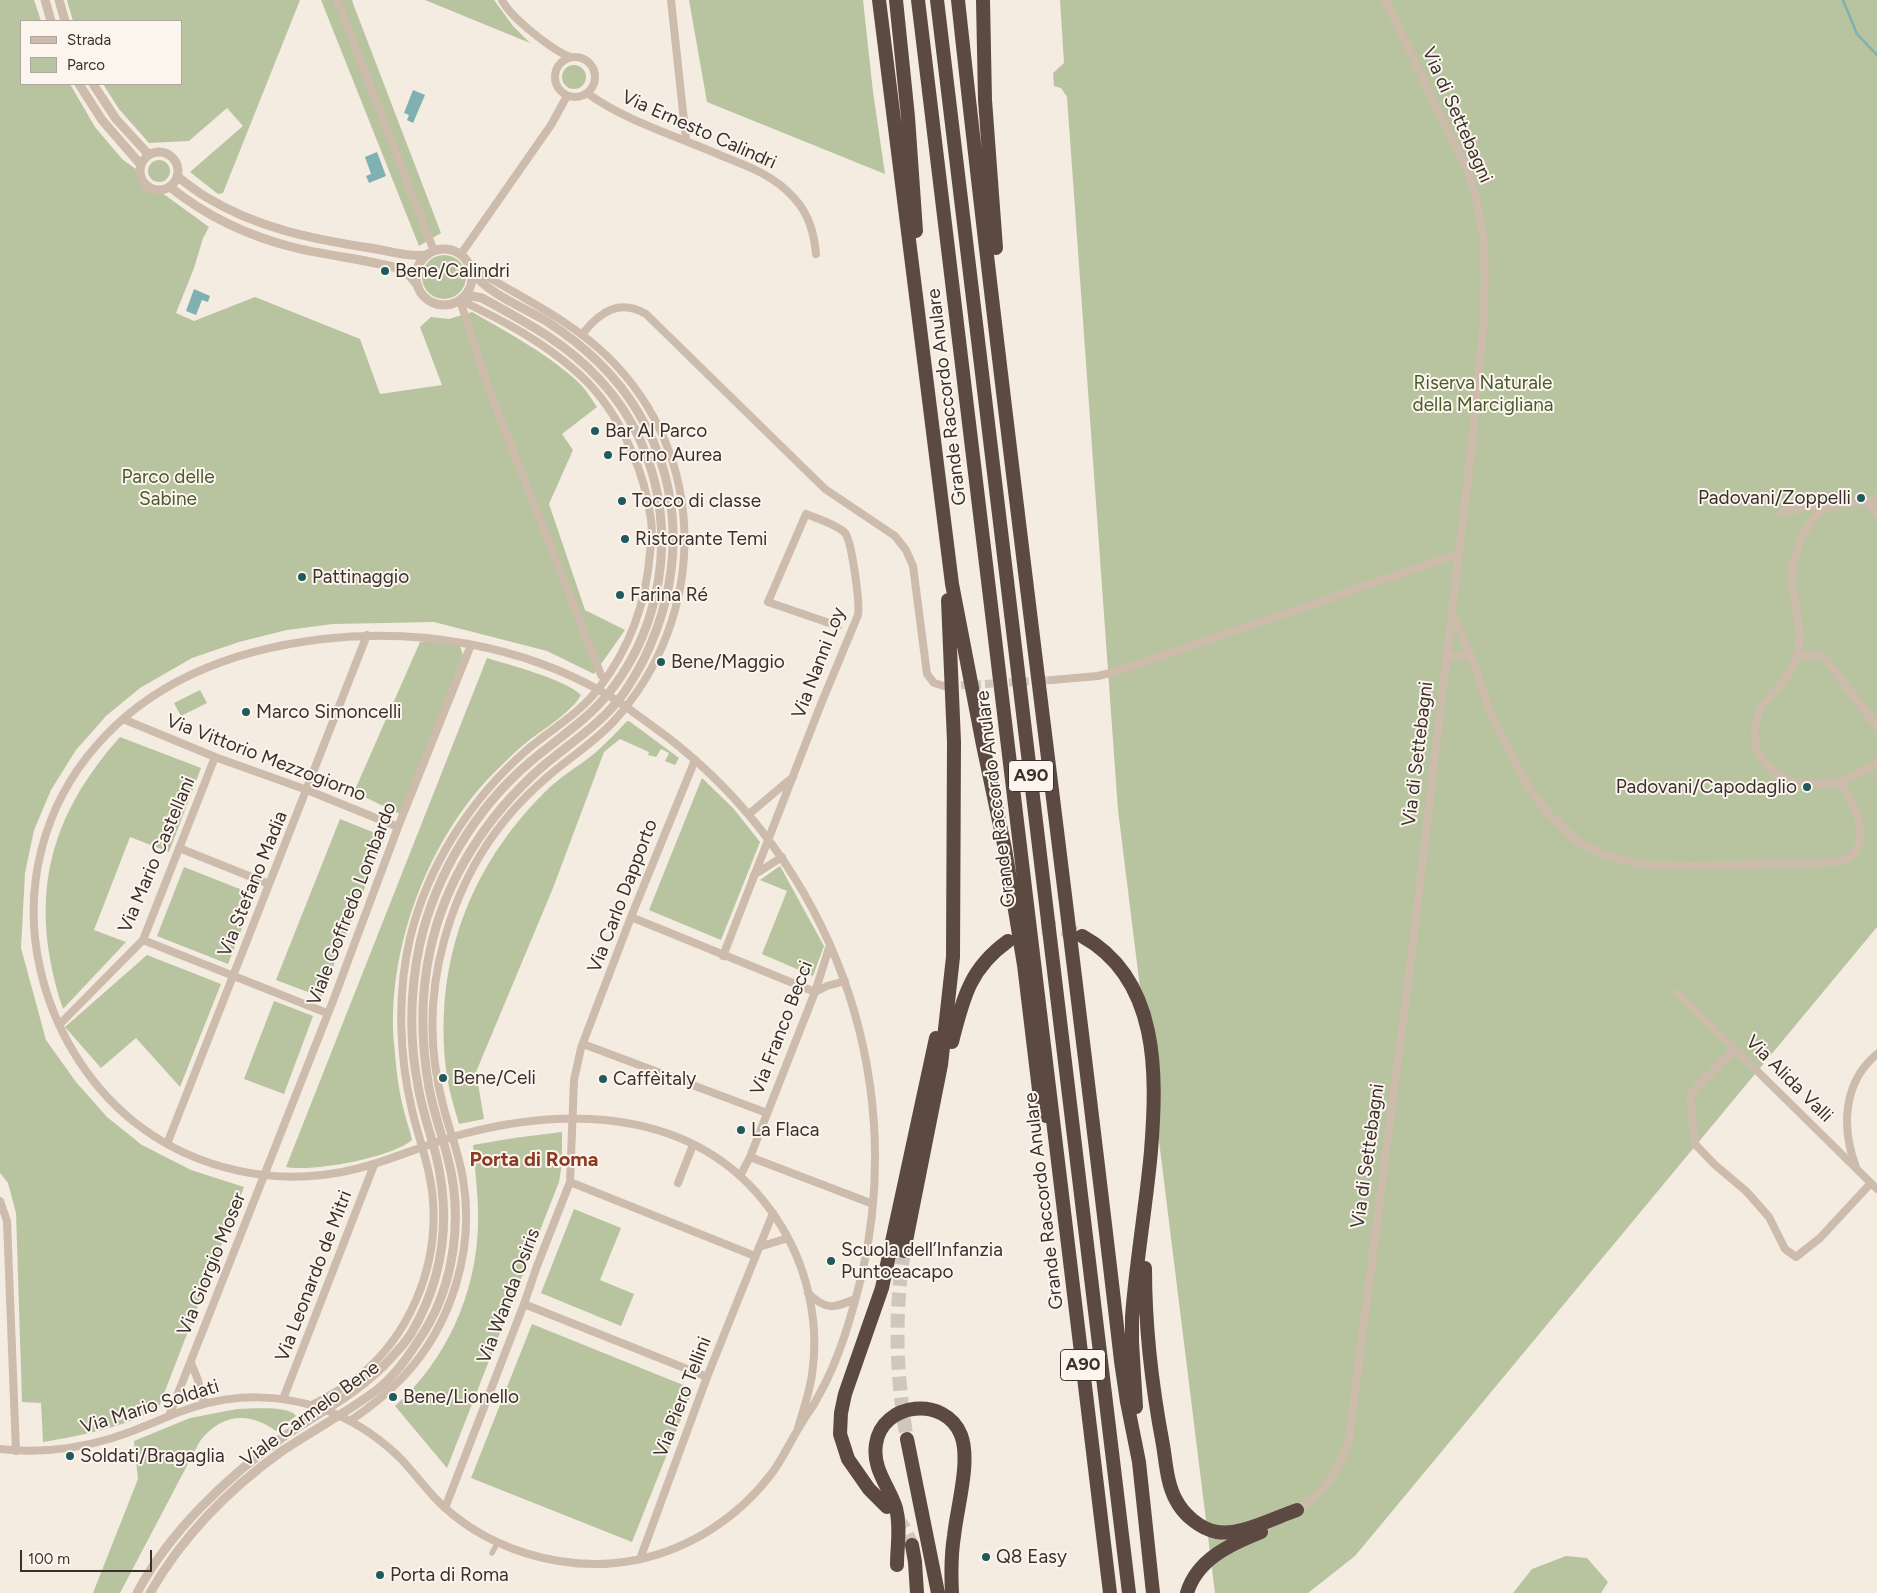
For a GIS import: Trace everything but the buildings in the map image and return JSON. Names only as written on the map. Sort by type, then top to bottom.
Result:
[{"type":"highway","name":"Grande Raccordo Anulare","points":[[879,0],[945,531]]},
{"type":"highway","points":[[896,0],[912,165],[920,327]]},
{"type":"highway","name":"Grande Raccordo Anulare","points":[[918,0],[1110,1593]]},
{"type":"highway","name":"Grande Raccordo Anulare","points":[[937,0],[1129,1593]]},
{"type":"highway","points":[[958,0],[1010,450],[1062,859],[1121,1361],[1139,1462]]},
{"type":"highway","points":[[982,0],[985,100],[1010,450]]},
{"type":"highway","points":[[945,531],[961,635],[1005,849],[1025,972],[1039,1090],[1059,1168]]},
{"type":"highway","points":[[904,1251],[941,1066],[953,958],[954,742],[945,531]]},
{"type":"highway","points":[[887,1507],[869,1489],[848,1459],[841,1438],[841,1414],[845,1394],[882,1288],[932,1058],[939,1009],[953,870]]},
{"type":"highway","points":[[1082,936],[1102,950],[1119,968],[1136,995],[1147,1027],[1154,1069],[1147,1190],[1145,1274],[1149,1340],[1161,1433],[1168,1477],[1176,1501],[1193,1520],[1219,1532],[1242,1530],[1297,1510]]},
{"type":"highway","points":[[926,1147],[967,988],[986,959],[1008,941]]},
{"type":"highway","points":[[1147,1190],[1132,1330],[1139,1462],[1153,1593]]},
{"type":"highway","points":[[897,1565],[897,1514],[878,1468],[875,1456],[877,1438],[884,1424],[901,1412],[913,1408],[927,1408],[942,1414],[952,1422],[960,1434],[964,1448],[964,1469],[953,1545],[952,1593]]},
{"type":"highway","points":[[907,1439],[938,1593]]},
{"type":"highway","points":[[1187,1593],[1195,1575],[1211,1558],[1237,1543],[1278,1525],[1297,1510]]},
{"type":"highway","points":[[912,1546],[917,1593]]},
{"type":"street","points":[[45,0],[51,20]]},
{"type":"street","points":[[59,0],[65,20]]},
{"type":"street","points":[[337,0],[431,253]]},
{"type":"street","points":[[502,0],[506,8],[518,21],[554,50],[570,57],[583,58],[593,68],[594,82],[587,93],[581,96],[567,96],[557,88],[554,75],[559,64],[570,57]]},
{"type":"street","points":[[671,0],[686,140]]},
{"type":"street","name":"Via di Settebagni","points":[[1297,1510],[1319,1494],[1328,1483],[1343,1458],[1349,1438],[1410,966],[1472,443],[1483,330],[1485,274],[1483,236],[1476,198],[1468,172],[1385,0]]},
{"type":"street","points":[[80,85],[102,120],[141,165]]},
{"type":"street","points":[[94,85],[116,119],[149,155]]},
{"type":"street","name":"Via Ernesto Calindri","points":[[587,93],[617,113],[755,169],[771,178],[786,189],[797,201],[810,222],[816,254]]},
{"type":"street","points":[[461,254],[551,125],[567,96]]},
{"type":"street","points":[[159,152],[170,155],[178,164],[178,177],[170,187],[158,190],[147,186],[141,175],[141,165],[149,155],[159,152]]},
{"type":"street","points":[[178,177],[204,197],[246,218],[273,228],[322,241],[383,250],[405,256],[448,249],[461,254],[471,269],[470,288],[460,300],[444,305],[436,303],[422,294],[416,278],[421,261],[431,253]]},
{"type":"street","points":[[170,187],[200,209],[250,233],[296,248],[397,268],[407,273],[418,286]]},
{"type":"street","name":"Viale Carmelo Bene","points":[[150,1593],[171,1560],[205,1518],[264,1465],[380,1387],[398,1368],[419,1340],[434,1314],[443,1290],[455,1236],[454,1194],[448,1158],[429,1086],[422,1019],[430,950],[441,912],[454,882],[479,837],[504,804],[518,790],[618,701],[637,673],[661,620],[669,587],[674,539],[670,498],[658,456],[646,426],[637,410],[609,373],[576,343],[553,326],[490,289],[478,280],[471,269]]},
{"type":"street","name":"Viale Carmelo Bene","points":[[350,1421],[395,1386],[428,1346],[451,1301],[460,1270],[466,1237],[467,1216],[464,1183],[439,1088],[434,1062],[432,1030],[438,969],[444,942],[461,892],[495,832],[533,790],[610,725],[639,690],[660,653],[672,622],[680,588],[684,538],[680,492],[668,450],[643,401],[617,367],[589,340],[546,309],[471,269]]},
{"type":"street","name":"Viale Carmelo Bene","points":[[137,1593],[157,1560],[209,1499],[256,1457],[367,1382],[383,1367],[410,1335],[431,1292],[440,1264],[444,1235],[443,1188],[416,1074],[412,997],[421,939],[432,905],[443,878],[466,836],[508,783],[530,762],[579,724],[607,695],[626,668],[654,606],[659,585],[662,538],[661,508],[657,488],[642,444],[618,402],[588,368],[570,352],[542,332],[482,298],[472,296],[460,300]]},
{"type":"street","points":[[460,300],[486,382],[601,675]]},
{"type":"street","name":"Viale Carmelo Bene","points":[[312,1405],[359,1376],[381,1354],[400,1330],[416,1300],[424,1279],[433,1234],[432,1191],[407,1086],[401,997],[409,944],[430,881],[447,848],[467,816],[512,764],[581,707],[598,689],[618,660],[632,634],[647,583],[652,539],[651,519],[646,494],[630,447],[609,408],[584,379],[563,360],[521,331],[460,300]]},
{"type":"street","points":[[584,332],[599,316],[612,309],[632,308],[646,314],[826,489],[895,536],[906,550],[913,566],[927,674],[934,683],[944,686]]},
{"type":"street","points":[[1877,498],[1867,502],[1830,507],[1818,514],[1799,544],[1793,563],[1792,582],[1799,628],[1796,656],[1786,677],[1758,713],[1755,735],[1761,758],[1771,770],[1784,779],[1810,784],[1840,781],[1877,764]]},
{"type":"street","points":[[1867,502],[1877,514]]},
{"type":"street","points":[[1781,512],[1820,505],[1825,510]]},
{"type":"street","name":"Via Nanni Loy","points":[[723,956],[858,615],[859,608],[847,537],[838,528],[806,514],[768,602],[838,626]]},
{"type":"street","points":[[1052,680],[1098,676],[1118,671],[1458,554]]},
{"type":"street","points":[[647,583],[659,585]]},
{"type":"street","points":[[669,587],[680,588]]},
{"type":"street","points":[[1451,610],[1471,656],[1490,713],[1533,794],[1577,841],[1604,856],[1643,865],[1679,866],[1841,862],[1856,852],[1862,834],[1859,815],[1840,781]]},
{"type":"street","points":[[367,635],[421,637],[471,644],[542,664],[598,689],[626,707],[695,760],[722,784],[749,814],[782,857],[811,907],[845,981],[862,1041],[871,1084],[875,1156],[873,1204],[864,1262],[847,1326],[827,1380],[816,1402],[798,1428],[807,1399],[814,1359],[814,1329],[804,1274],[788,1238],[758,1194],[740,1176],[719,1160],[693,1145],[657,1130],[628,1122],[601,1119],[573,1119],[514,1124],[453,1137],[374,1165],[331,1174],[308,1177],[264,1176],[209,1162],[167,1144],[137,1124],[105,1095],[83,1067],[59,1025],[46,993],[37,957],[34,915],[39,859],[51,817],[67,785],[92,751],[122,719],[152,697],[184,678],[217,662],[252,651],[300,641],[367,635]]},
{"type":"street","name":"Via Stefano Madia","points":[[167,1144],[308,790],[367,635]]},
{"type":"street","name":"Viale Goffredo Lombardo","points":[[264,1176],[328,1014],[398,827],[471,644]]},
{"type":"street","points":[[1446,655],[1471,656]]},
{"type":"street","points":[[1796,656],[1820,655],[1824,657],[1877,727]]},
{"type":"street","name":"Via Vittorio Mezzogiorno","points":[[122,719],[214,757],[308,790],[398,827]]},
{"type":"street","name":"Via Mario Castellani","points":[[59,1025],[143,940],[214,757]]},
{"type":"street","name":"Via Carlo Dapporto","points":[[573,1119],[575,1073],[583,1044],[631,917],[695,760]]},
{"type":"street","name":"Viale Carmelo Bene","points":[[508,783],[512,764]]},
{"type":"street","name":"Via Nanni Loy","points":[[749,814],[794,776]]},
{"type":"street","points":[[518,790],[533,790]]},
{"type":"street","points":[[179,848],[269,884]]},
{"type":"street","points":[[754,875],[782,857]]},
{"type":"street","points":[[631,917],[815,992],[832,984],[845,981]]},
{"type":"street","points":[[143,940],[328,1014]]},
{"type":"street","name":"Via Franco Becci","points":[[740,1176],[750,1157],[815,992],[830,946]]},
{"type":"street","name":"Via Alida Valli","points":[[1678,993],[1874,1186]]},
{"type":"street","points":[[422,1019],[432,1030]]},
{"type":"street","points":[[402,1030],[413,1023]]},
{"type":"street","points":[[583,1044],[767,1113]]},
{"type":"street","points":[[1735,1049],[1690,1094],[1695,1144],[1714,1164],[1746,1191],[1769,1217],[1786,1249],[1796,1257],[1820,1238],[1874,1186]]},
{"type":"street","points":[[1858,1170],[1848,1142],[1848,1106],[1858,1076],[1877,1054]]},
{"type":"street","name":"Via Wanda Osiris","points":[[445,1508],[570,1182],[573,1119]]},
{"type":"street","points":[[678,1183],[693,1145]]},
{"type":"street","points":[[750,1157],[873,1204]]},
{"type":"street","name":"Via Leonardo de Mitri","points":[[283,1399],[374,1165]]},
{"type":"street","name":"Via Giorgio Moser","points":[[169,1416],[264,1176]]},
{"type":"street","points":[[570,1182],[755,1256]]},
{"type":"street","points":[[0,1202],[7,1221],[16,1451]]},
{"type":"street","name":"Via Piero Tellini","points":[[640,1559],[707,1377],[772,1213]]},
{"type":"street","points":[[433,1234],[444,1235]]},
{"type":"street","points":[[455,1236],[466,1237]]},
{"type":"street","points":[[758,1247],[788,1238]]},
{"type":"street","points":[[808,1293],[820,1303],[831,1307],[839,1306],[855,1299]]},
{"type":"street","points":[[524,1304],[707,1377]]},
{"type":"street","points":[[400,1330],[410,1335]]},
{"type":"street","points":[[419,1340],[428,1346]]},
{"type":"street","name":"Via Giorgio Moser","points":[[190,1363],[198,1380],[204,1404]]},
{"type":"street","name":"Via Mario Soldati","points":[[0,1449],[56,1451],[100,1442],[204,1404],[250,1397],[283,1399],[326,1410],[350,1421],[370,1434],[398,1456],[445,1508],[472,1528],[498,1542],[535,1556],[560,1562],[602,1564],[640,1559],[666,1552],[691,1540],[731,1516],[768,1478],[784,1456],[798,1428]]},
{"type":"street","points":[[492,1553],[498,1542]]},
{"type":"green space","name":"Parco delle Sabine","points":[[0,0],[34,0],[41,20],[20,20],[20,85],[71,85],[95,127],[122,159],[140,172],[143,181],[209,227],[203,238],[194,268],[176,313],[194,321],[255,297],[360,339],[380,394],[442,385],[420,327],[431,317],[449,319],[472,312],[543,354],[581,385],[597,407],[562,434],[573,450],[549,504],[585,610],[625,630],[594,674],[547,651],[434,622],[333,624],[287,630],[239,642],[192,658],[140,688],[106,716],[76,750],[51,790],[34,830],[25,873],[21,948],[46,1040],[76,1082],[107,1117],[142,1145],[191,1170],[244,1187],[158,1409],[144,1416],[102,1430],[43,1442],[41,1403],[22,1402],[16,1213],[8,1183],[0,1173]]},
{"type":"green space","points":[[67,0],[300,0],[223,193],[218,194],[190,172],[243,126],[227,108],[189,141],[149,143],[119,109],[104,85],[182,85],[182,20],[73,20]]},
{"type":"green space","points":[[321,0],[352,0],[441,233],[419,246]]},
{"type":"green space","points":[[425,0],[494,0],[513,26],[530,43]]},
{"type":"green space","points":[[689,0],[863,0],[873,92],[885,174],[707,102]]},
{"type":"green space","name":"Riserva Naturale della Marcigliana","points":[[1060,0],[1877,0],[1877,927],[1355,1556],[1308,1593],[1215,1593],[1118,810],[1067,97],[1061,88],[1054,86],[1053,73],[1064,63]]},
{"type":"green space","points":[[574,65],[582,69],[586,77],[582,85],[574,89],[566,85],[562,77],[566,69]]},
{"type":"green space","points":[[159,160],[167,163],[170,171],[167,179],[159,182],[151,179],[148,171],[151,163]]},
{"type":"green space","points":[[444,255],[456,259],[462,265],[466,277],[462,289],[456,295],[444,299],[432,295],[426,289],[422,277],[426,265],[432,259]]},
{"type":"green space","points":[[420,642],[460,646],[463,655],[400,814],[354,792]]},
{"type":"green space","points":[[487,658],[550,678],[581,695],[571,708],[511,756],[486,781],[464,808],[445,837],[428,869],[414,903],[397,973],[393,1008],[394,1043],[398,1077],[402,1103],[412,1140],[402,1147],[370,1158],[314,1167],[286,1167]]},
{"type":"green space","points":[[200,690],[207,703],[181,716],[174,703]]},
{"type":"green space","points":[[627,721],[679,758],[675,765],[665,761],[669,753],[661,749],[656,757],[648,755],[649,752],[620,739],[604,752],[553,888],[476,1072],[484,1119],[459,1124],[447,1076],[444,1030],[446,992],[452,955],[462,919],[477,885],[495,853],[518,822],[550,787],[595,753]]},
{"type":"green space","points":[[120,737],[201,768],[169,852],[130,837],[94,930],[126,942],[63,1009],[52,970],[47,933],[46,898],[51,864],[60,831],[75,799],[95,768]]},
{"type":"green space","points":[[702,778],[733,808],[760,842],[721,940],[649,910]]},
{"type":"green space","points":[[340,819],[385,837],[321,997],[276,980]]},
{"type":"green space","points":[[780,866],[824,946],[813,976],[762,954],[787,891],[760,880]]},
{"type":"green space","points":[[184,867],[255,895],[228,964],[157,936]]},
{"type":"green space","points":[[147,955],[221,984],[180,1087],[136,1038],[101,1068],[65,1027]]},
{"type":"green space","points":[[274,1001],[313,1016],[284,1094],[244,1079]]},
{"type":"green space","points":[[562,1132],[562,1163],[559,1182],[447,1468],[395,1406],[413,1388],[443,1347],[455,1325],[464,1301],[476,1251],[478,1226],[473,1145]]},
{"type":"green space","points":[[574,1209],[621,1228],[600,1280],[634,1294],[621,1326],[541,1293]]},
{"type":"green space","points":[[532,1324],[693,1389],[632,1542],[471,1478]]},
{"type":"green space","points":[[237,1409],[278,1409],[286,1410],[296,1416],[276,1431],[255,1420],[235,1418],[217,1425],[208,1432],[200,1441],[120,1593],[93,1593],[138,1479],[134,1441],[190,1418]]},
{"type":"green space","points":[[1566,1556],[1587,1558],[1608,1582],[1601,1593],[1513,1593],[1532,1569]]},
{"type":"water","points":[[413,90],[425,95],[413,123],[407,120],[409,115],[404,113]]},
{"type":"water","points":[[377,152],[386,176],[369,183],[366,176],[371,174],[365,157]]},
{"type":"water","points":[[194,289],[210,296],[208,302],[202,300],[196,315],[186,311]]},
{"type":"waterway","points":[[1843,0],[1857,34],[1877,55]]},
{"type":"tunnel","points":[[949,686],[1052,680]]},
{"type":"tunnel","points":[[1021,933],[1028,930],[1058,928],[1079,935]]},
{"type":"tunnel","points":[[904,1251],[899,1299],[898,1345],[900,1392],[907,1439]]},
{"type":"tunnel","points":[[896,1517],[912,1545]]},
{"type":"place","name":"Bene/Calindri","points":[[385,271]]},
{"type":"place","name":"Bar Al Parco","points":[[595,431]]},
{"type":"place","name":"Forno Aurea","points":[[608,455]]},
{"type":"place","name":"Padovani/Zoppelli","points":[[1861,498]]},
{"type":"place","name":"Tocco di classe","points":[[622,501]]},
{"type":"place","name":"Ristorante Temi","points":[[625,539]]},
{"type":"place","name":"Pattinaggio","points":[[302,577]]},
{"type":"place","name":"Farina Ré","points":[[620,595]]},
{"type":"place","name":"Bene/Maggio","points":[[661,662]]},
{"type":"place","name":"Marco Simoncelli","points":[[246,712]]},
{"type":"place","name":"Padovani/Capodaglio","points":[[1807,787]]},
{"type":"place","name":"Bene/Celi","points":[[443,1078]]},
{"type":"place","name":"Caffèitaly","points":[[603,1079]]},
{"type":"place","name":"La Flaca","points":[[741,1130]]},
{"type":"place","name":"Scuola dell’Infanzia Puntoeacapo","points":[[831,1261]]},
{"type":"place","name":"Bene/Lionello","points":[[393,1397]]},
{"type":"place","name":"Soldati/Bragaglia","points":[[70,1456]]},
{"type":"place","name":"Q8 Easy","points":[[986,1557]]},
{"type":"place","name":"Porta di Roma","points":[[380,1575]]},
{"type":"district","name":"Porta di Roma","points":[[534,1160]]}]
